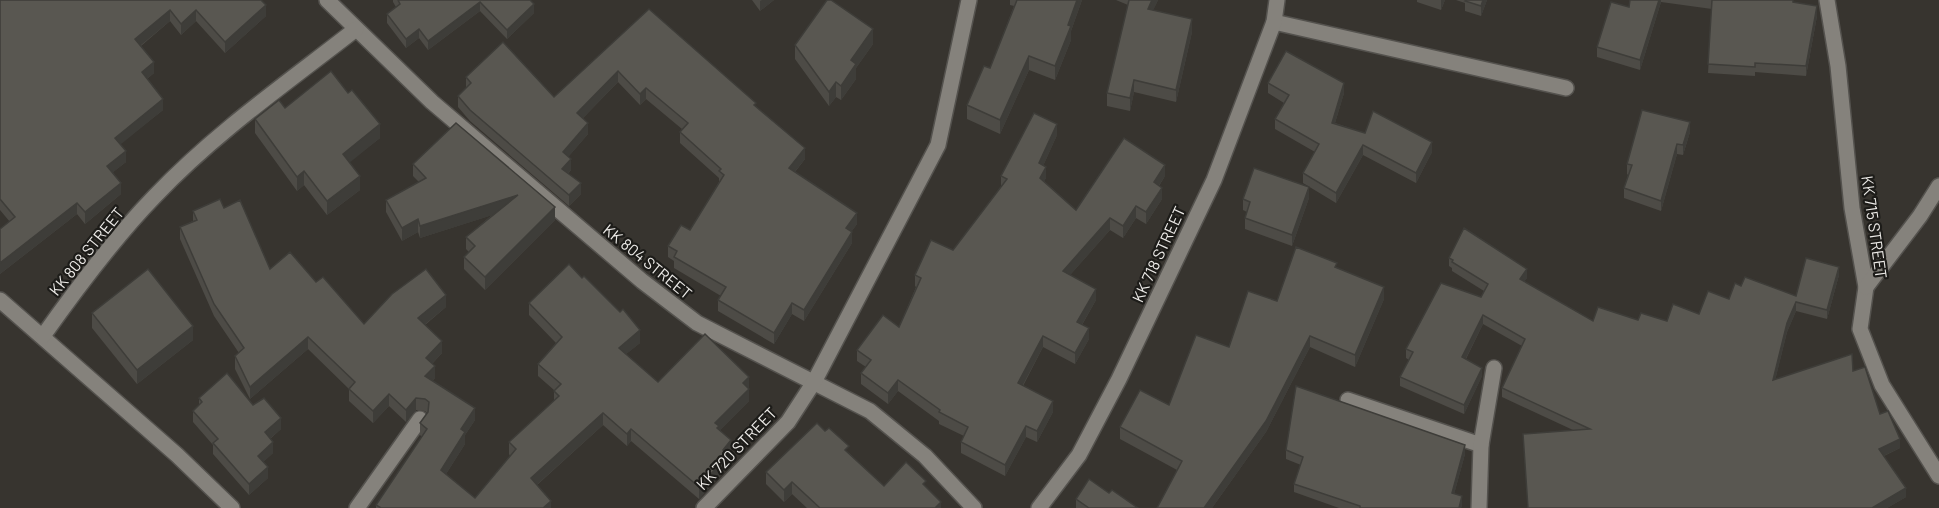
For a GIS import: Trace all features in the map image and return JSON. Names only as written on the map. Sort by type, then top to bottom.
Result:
[{"type":"street","name":"KK 804 STREET","points":[[327,0],[441,109],[642,281],[697,323],[870,411],[925,456],[974,508]]},
{"type":"street","name":"KK 720 STREET","points":[[704,508],[788,422],[814,382],[938,145],[969,0]]},
{"type":"street","name":"KK 718 STREET","points":[[1039,508],[1078,455],[1119,379],[1214,180],[1274,22],[1278,0]]},
{"type":"street","name":"KK 715 STREET","points":[[1827,0],[1838,66],[1852,208],[1866,287],[1860,329],[1882,386],[1939,476]]},
{"type":"street","points":[[1274,22],[1566,88]]},
{"type":"street","name":"KK 808 STREET","points":[[43,336],[68,301],[154,196],[219,136],[356,28]]},
{"type":"street","points":[[1866,287],[1920,216],[1939,186]]},
{"type":"street","points":[[0,300],[177,455],[232,508]]},
{"type":"street","points":[[1479,508],[1481,445],[1494,368]]},
{"type":"street","points":[[1347,400],[1481,445]]},
{"type":"street","points":[[357,508],[420,418]]},
{"type":"building","points":[[0,0],[261,0],[266,5],[225,42],[196,10],[181,24],[170,10],[135,39],[154,62],[142,72],[163,99],[115,138],[126,151],[107,166],[121,183],[85,212],[77,203],[0,263],[0,229],[15,217],[0,199]]},
{"type":"building","points":[[398,0],[530,0],[534,4],[507,30],[480,2],[428,41],[419,29],[406,39],[387,14],[400,4]]},
{"type":"building","points":[[827,0],[831,0],[873,29],[851,60],[856,64],[841,86],[836,82],[829,92],[795,45]]},
{"type":"building","points":[[1017,0],[1077,0],[1068,25],[1071,26],[1055,66],[1029,56],[1000,120],[967,105],[984,66],[990,68]]},
{"type":"building","points":[[1129,0],[1152,0],[1148,9],[1192,19],[1176,90],[1134,80],[1130,98],[1107,93]]},
{"type":"building","points":[[1466,0],[1483,0],[1481,6]]},
{"type":"building","points":[[1630,0],[1659,0],[1640,60],[1597,47],[1611,2],[1629,7]]},
{"type":"building","points":[[1712,0],[1793,0],[1793,2],[1817,6],[1806,66],[1755,63],[1755,67],[1708,64]]},
{"type":"building","points":[[649,9],[756,103],[754,105],[805,148],[789,168],[857,213],[846,228],[852,232],[804,310],[792,303],[774,333],[718,300],[726,287],[674,257],[677,251],[668,246],[681,225],[690,230],[724,175],[719,171],[721,169],[680,132],[688,123],[646,88],[640,94],[618,71],[577,113],[588,123],[563,152],[571,159],[562,169],[581,183],[569,195],[470,110],[458,96],[471,83],[466,77],[503,42],[554,97]]},
{"type":"building","points":[[1286,51],[1344,83],[1332,123],[1365,133],[1373,111],[1432,142],[1416,173],[1363,145],[1336,193],[1303,173],[1319,144],[1275,119],[1289,95],[1268,83]]},
{"type":"building","points":[[331,71],[348,93],[352,90],[380,124],[343,154],[360,176],[327,201],[304,171],[297,177],[255,119],[279,100],[285,108]]},
{"type":"building","points":[[1642,110],[1690,122],[1683,145],[1677,144],[1661,201],[1624,188],[1632,165],[1627,164]]},
{"type":"building","points":[[1034,113],[1057,124],[1039,163],[1046,167],[1040,178],[1076,210],[1124,138],[1165,165],[1154,182],[1162,188],[1146,212],[1136,206],[1123,226],[1110,218],[1063,271],[1096,289],[1077,322],[1089,328],[1075,353],[1043,336],[1018,383],[1053,401],[1037,431],[1026,426],[1005,465],[961,442],[968,427],[939,412],[940,410],[898,380],[888,393],[861,373],[871,360],[857,350],[883,315],[899,327],[921,278],[915,275],[931,240],[953,250],[1007,179],[1001,176]]},
{"type":"building","points":[[456,123],[555,207],[485,277],[464,257],[475,246],[466,237],[518,195],[420,226],[418,219],[402,228],[386,200],[426,178],[413,164]]},
{"type":"building","points":[[1254,168],[1309,187],[1292,235],[1245,218],[1250,202],[1243,199]]},
{"type":"building","points":[[220,199],[224,208],[240,200],[270,269],[290,252],[316,282],[323,277],[364,324],[392,294],[426,269],[446,295],[418,318],[442,341],[426,358],[435,366],[425,376],[475,408],[461,429],[465,432],[441,470],[475,498],[516,449],[509,442],[559,396],[554,391],[561,384],[538,364],[562,337],[529,303],[569,264],[620,312],[623,309],[640,330],[619,348],[658,382],[705,334],[749,377],[743,383],[749,389],[715,423],[719,426],[717,428],[731,440],[723,450],[728,455],[699,487],[631,429],[627,434],[603,413],[531,478],[551,501],[543,508],[381,508],[376,505],[427,429],[420,423],[428,412],[429,402],[416,398],[406,410],[389,394],[373,411],[349,389],[355,382],[308,337],[250,387],[235,356],[244,348],[214,304],[180,227],[197,220],[193,211]]},
{"type":"building","points":[[1464,228],[1527,269],[1520,279],[1593,321],[1598,307],[1638,320],[1641,313],[1667,321],[1673,304],[1699,314],[1708,291],[1729,299],[1735,283],[1741,286],[1745,277],[1796,296],[1806,258],[1839,267],[1827,310],[1796,302],[1787,323],[1773,380],[1852,354],[1853,371],[1865,367],[1880,414],[1888,411],[1900,439],[1879,449],[1906,488],[1872,508],[1528,508],[1523,434],[1590,429],[1502,388],[1525,339],[1483,315],[1462,357],[1482,368],[1464,405],[1400,377],[1413,352],[1406,349],[1441,283],[1481,297],[1488,284],[1449,258]]},
{"type":"building","points":[[1296,247],[1337,263],[1335,267],[1384,287],[1355,355],[1310,336],[1266,421],[1204,508],[1157,508],[1182,461],[1120,427],[1140,390],[1169,405],[1196,335],[1229,347],[1248,291],[1277,301]]},
{"type":"building","points":[[148,269],[193,326],[137,370],[92,313]]},
{"type":"building","points":[[227,373],[253,405],[264,398],[281,418],[265,432],[273,442],[258,456],[268,467],[249,484],[213,443],[218,439],[193,411],[202,402],[199,398]]},
{"type":"building","points":[[1296,386],[1465,445],[1452,493],[1462,496],[1459,508],[1360,508],[1360,506],[1294,484],[1303,457],[1286,450]]},
{"type":"building","points":[[817,423],[825,431],[829,428],[849,446],[845,450],[884,486],[906,462],[926,481],[923,484],[941,502],[935,508],[820,508],[792,482],[784,490],[766,472]]},
{"type":"building","points":[[1089,479],[1109,493],[1112,490],[1138,508],[1089,508],[1076,499]]}]
